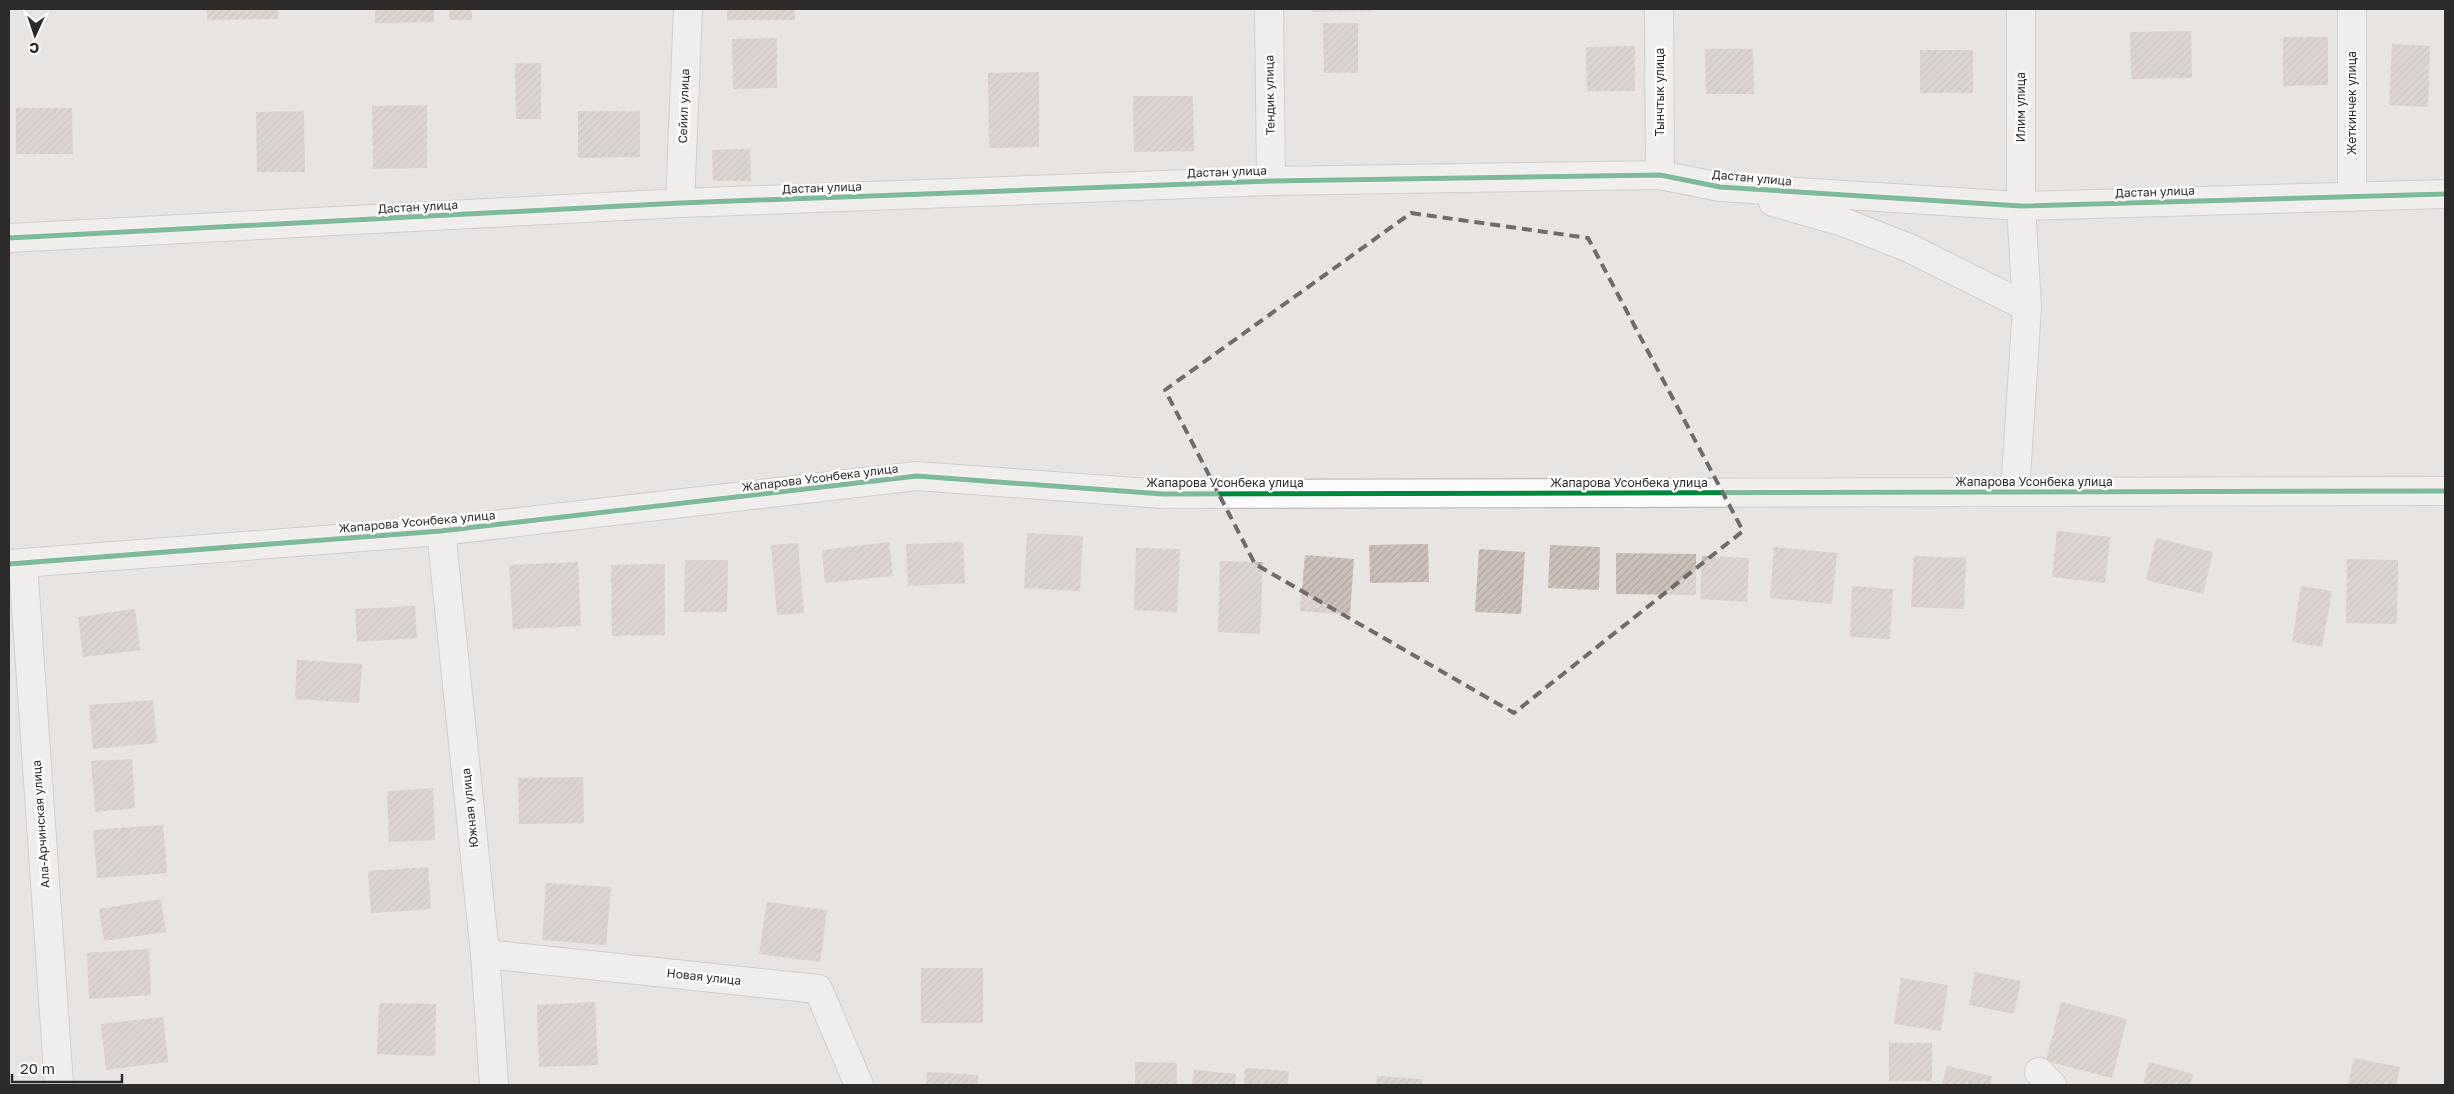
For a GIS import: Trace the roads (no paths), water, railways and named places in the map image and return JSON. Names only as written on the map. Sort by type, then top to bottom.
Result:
[{"type":"street","name":"Сейил улица","points":[[680,203],[688,9]]},
{"type":"street","name":"Тендик улица","points":[[1269,9],[1271,181]]},
{"type":"street","name":"Тынчтык улица","points":[[1659,9],[1660,175]]},
{"type":"street","name":"Илим улица","points":[[2015,492],[2027,307],[2021,206],[2021,9]]},
{"type":"street","name":"Жеткинчек улица","points":[[2352,9],[2352,197]]},
{"type":"street","name":"Дастан улица","points":[[9,238],[680,203],[1271,181],[1660,175],[1720,187],[2021,206],[2445,194]]},
{"type":"street","points":[[1720,187],[1843,222],[1909,248],[2027,307]]},
{"type":"street","name":"Жапарова Усонбека улица","points":[[16,563],[441,531],[917,476],[1163,494],[2445,491]]},
{"type":"street","name":"Южная улица","points":[[441,531],[485,954],[494,1085]]},
{"type":"street","name":"Ала-Арчинская улица","points":[[16,563],[60,1085]]},
{"type":"street","name":"Новая улица","points":[[485,954],[818,988],[859,1085]]}]
